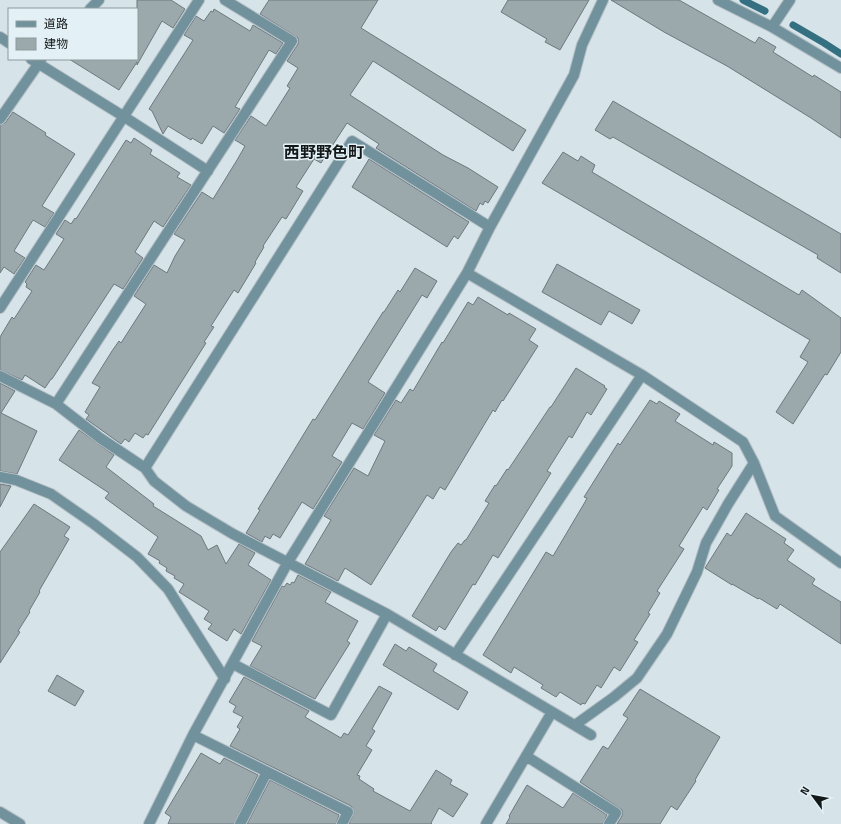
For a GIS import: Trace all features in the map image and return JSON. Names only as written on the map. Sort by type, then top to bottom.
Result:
[{"type":"street","points":[[91,8],[99,0]]},
{"type":"street","points":[[0,308],[199,0]]},
{"type":"street","points":[[56,404],[292,41],[225,0]]},
{"type":"street","points":[[149,824],[154,811],[194,735],[288,562],[467,273],[490,227],[574,75],[582,45],[603,0]]},
{"type":"street","points":[[718,0],[772,26],[841,68]]},
{"type":"street","points":[[772,26],[790,0]]},
{"type":"street","points":[[0,119],[36,60],[208,171]]},
{"type":"street","points":[[145,468],[352,141],[490,227]]},
{"type":"street","points":[[467,273],[642,375],[743,442],[754,463],[775,516],[841,562]]},
{"type":"street","points":[[454,655],[642,375]]},
{"type":"street","points":[[0,376],[56,404],[100,438],[145,468],[154,480],[186,506],[233,534],[387,614],[591,735]]},
{"type":"street","points":[[575,726],[637,678],[667,634],[697,572],[706,544],[728,504],[754,463]]},
{"type":"street","points":[[0,477],[16,480],[51,494],[94,524],[137,557],[168,589],[225,679]]},
{"type":"street","points":[[233,664],[331,715],[387,614]]},
{"type":"street","points":[[486,824],[552,712]]},
{"type":"street","points":[[194,735],[348,812],[342,824]]},
{"type":"street","points":[[526,756],[616,813],[609,824]]},
{"type":"street","points":[[240,824],[267,772]]},
{"type":"street","points":[[0,812],[20,824]]},
{"type":"building","points":[[137,0],[171,0],[185,9],[173,28],[162,21],[137,65],[137,62],[119,90],[71,60],[138,60]]},
{"type":"building","points":[[269,0],[378,0],[361,28],[526,130],[513,151],[373,61],[350,95],[443,155],[468,168],[498,187],[488,203],[485,201],[483,205],[480,203],[476,211],[376,148],[379,144],[347,123],[321,163],[314,159],[296,187],[303,191],[286,219],[282,217],[263,246],[264,247],[255,262],[256,263],[238,293],[234,290],[211,326],[214,327],[204,342],[206,343],[148,435],[146,434],[143,438],[135,433],[129,442],[125,439],[121,444],[86,419],[89,415],[85,412],[100,387],[92,383],[112,351],[119,341],[121,343],[146,304],[134,296],[154,265],[167,273],[185,240],[174,234],[202,192],[213,199],[237,160],[245,146],[235,140],[251,116],[266,126],[290,88],[287,86],[298,68],[287,61],[298,44],[298,38],[260,14]]},
{"type":"building","points":[[508,0],[589,0],[560,50],[545,42],[547,39],[501,12]]},
{"type":"building","points":[[611,0],[679,0],[755,43],[759,37],[776,47],[773,52],[813,77],[814,75],[841,92],[841,138],[727,66],[664,32]]},
{"type":"building","points":[[214,9],[250,31],[253,25],[283,43],[276,54],[269,50],[235,107],[240,109],[224,133],[213,126],[202,144],[192,138],[191,140],[168,126],[163,134],[152,111],[149,109],[193,40],[184,35],[196,16],[204,21]]},
{"type":"building","points":[[613,101],[841,234],[841,273],[817,258],[818,255],[613,137],[610,139],[595,130]]},
{"type":"building","points":[[13,112],[75,154],[42,206],[54,213],[45,227],[33,220],[14,251],[25,258],[14,274],[4,267],[0,273],[0,125],[5,123]]},
{"type":"building","points":[[134,138],[152,150],[150,154],[180,173],[177,177],[191,185],[163,227],[154,221],[135,252],[143,258],[123,289],[114,284],[45,388],[25,375],[22,380],[0,370],[0,337],[12,317],[14,319],[32,291],[26,287],[27,284],[25,282],[36,265],[44,270],[64,239],[56,234],[65,220],[71,224],[75,218],[76,219],[126,140],[131,143]]},
{"type":"building","points":[[563,152],[578,161],[581,156],[595,165],[592,172],[799,295],[802,290],[841,318],[841,352],[793,424],[776,412],[808,362],[800,357],[810,340],[542,183]]},
{"type":"building","points":[[369,159],[469,222],[458,239],[454,236],[447,247],[352,187]]},
{"type":"building","points":[[557,264],[640,310],[632,324],[609,311],[601,325],[542,292]]},
{"type":"building","points":[[415,268],[437,281],[427,298],[422,295],[368,382],[385,393],[363,429],[352,423],[332,456],[342,462],[313,509],[302,502],[280,538],[273,534],[270,539],[265,536],[262,542],[246,533],[260,510],[258,509],[313,419],[315,420],[383,312],[398,290],[400,292]]},
{"type":"building","points":[[478,297],[508,315],[509,313],[536,329],[529,340],[538,346],[503,401],[502,400],[495,412],[493,410],[445,490],[440,487],[433,499],[427,495],[371,585],[345,568],[338,581],[305,564],[331,520],[324,516],[354,468],[368,476],[385,441],[374,435],[396,400],[401,403],[410,389],[413,391],[468,302],[473,305]]},
{"type":"building","points":[[576,368],[605,386],[604,387],[607,389],[591,415],[587,412],[572,438],[569,436],[547,471],[551,473],[498,558],[493,555],[475,585],[473,584],[445,630],[439,626],[436,631],[412,616],[451,552],[458,543],[461,545],[466,540],[489,503],[485,501],[495,485],[496,486],[507,469],[508,470]]},
{"type":"building","points":[[0,383],[15,391],[1,413],[37,431],[17,474],[0,471]]},
{"type":"building","points":[[650,400],[657,404],[659,401],[680,414],[675,421],[713,445],[714,442],[732,453],[732,466],[717,489],[719,490],[707,510],[703,507],[679,546],[684,549],[657,591],[660,593],[648,613],[650,614],[634,640],[638,642],[620,671],[614,667],[601,688],[597,685],[585,704],[582,703],[581,705],[560,692],[556,697],[541,688],[543,685],[514,667],[511,673],[483,655],[546,552],[553,556],[585,502],[587,498],[584,497],[618,443],[620,445]]},
{"type":"building","points":[[79,430],[114,455],[106,467],[154,504],[153,506],[201,536],[208,550],[217,545],[226,564],[239,544],[255,553],[248,565],[271,580],[241,634],[234,629],[227,641],[208,629],[212,624],[204,619],[209,611],[179,592],[184,584],[174,578],[175,576],[166,571],[167,568],[159,563],[160,561],[148,554],[158,537],[105,498],[109,493],[59,460]]},
{"type":"building","points":[[0,484],[11,486],[0,507]]},
{"type":"building","points":[[34,504],[70,527],[64,536],[69,539],[39,591],[40,592],[29,611],[30,612],[18,631],[20,632],[0,663],[0,552]]},
{"type":"building","points":[[746,513],[786,539],[784,543],[794,550],[787,560],[815,579],[812,584],[841,602],[841,644],[780,604],[777,609],[759,598],[758,599],[732,585],[705,568],[727,533],[731,536]]},
{"type":"building","points":[[298,575],[331,592],[325,602],[358,621],[347,641],[350,643],[315,699],[250,666],[262,646],[252,641],[282,586],[284,587],[287,583],[290,585],[292,582],[294,583]]},
{"type":"building","points":[[395,644],[406,651],[409,647],[437,664],[433,671],[468,692],[458,710],[383,665]]},
{"type":"building","points":[[57,675],[84,691],[75,706],[48,691]]},
{"type":"building","points":[[244,677],[309,711],[305,717],[341,738],[344,733],[348,735],[379,686],[392,693],[372,729],[375,731],[366,746],[372,750],[357,775],[360,776],[359,779],[374,789],[373,791],[410,811],[436,770],[452,780],[450,784],[468,794],[453,817],[439,808],[431,823],[432,824],[349,824],[354,812],[351,806],[230,746],[240,729],[237,727],[243,717],[233,712],[236,706],[229,702]]},
{"type":"building","points":[[640,689],[720,737],[695,780],[696,781],[677,810],[671,806],[660,824],[617,824],[622,816],[622,810],[580,782],[603,746],[608,749],[628,718],[623,715]]},
{"type":"building","points":[[201,753],[220,764],[224,758],[258,775],[234,824],[168,824],[171,817],[165,813]]},
{"type":"building","points":[[270,780],[339,815],[336,824],[247,824]]},
{"type":"building","points":[[527,785],[563,808],[573,793],[607,815],[603,824],[506,824]]},
{"type":"waterway","points":[[743,0],[765,11]]},
{"type":"waterway","points":[[793,25],[841,54]]},
{"type":"district","name":"西野野色町","points":[[324,152]]}]
